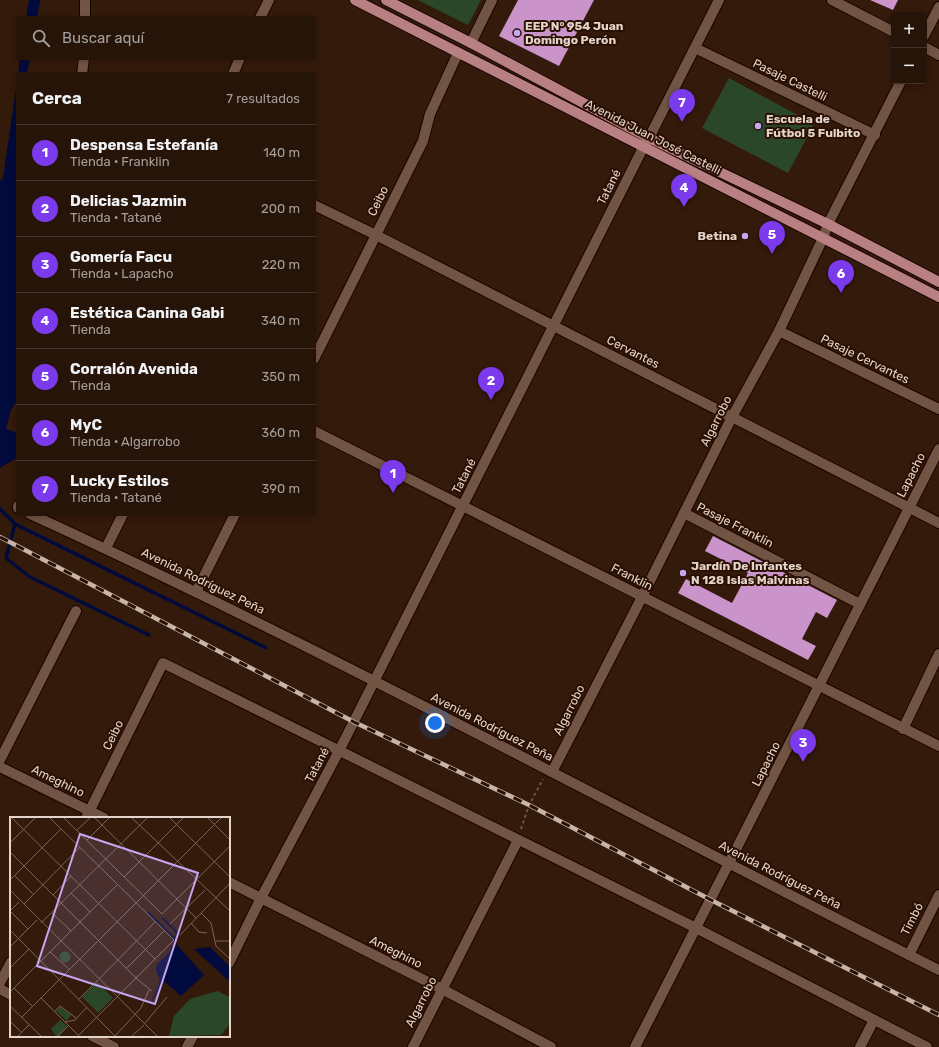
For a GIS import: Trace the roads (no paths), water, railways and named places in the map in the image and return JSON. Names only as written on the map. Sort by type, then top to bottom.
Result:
[{"type":"main road","name":"Avenida Juan José Castelli","points":[[355,0],[458,53],[647,142],[828,224],[939,282]]},
{"type":"main road","name":"Avenida Juan José Castelli","points":[[386,0],[471,43],[647,142],[823,238],[939,297]]},
{"type":"street","points":[[85,0],[85,16]]},
{"type":"street","points":[[261,16],[268,0]]},
{"type":"street","points":[[471,43],[492,0]]},
{"type":"street","name":"Tatané","points":[[230,961],[261,898],[339,751],[719,0]]},
{"type":"street","points":[[832,0],[891,30]]},
{"type":"street","points":[[927,30],[939,7]]},
{"type":"street","name":"Pasaje Castelli","points":[[695,48],[875,135]]},
{"type":"street","points":[[926,48],[939,55]]},
{"type":"street","name":"Ceibo","points":[[316,354],[423,141],[430,114],[458,53]]},
{"type":"street","points":[[82,72],[84,60]]},
{"type":"street","points":[[234,72],[239,60]]},
{"type":"street","name":"Algarrobo","points":[[552,772],[732,417],[779,331],[823,238],[828,224],[875,135],[900,84]]},
{"type":"street","name":"Cervantes","points":[[316,206],[376,235],[939,523]]},
{"type":"street","name":"Pasaje Cervantes","points":[[779,331],[939,410]]},
{"type":"street","name":"Franklin","points":[[316,432],[820,686],[902,729],[939,746]]},
{"type":"street","name":"Lapacho","points":[[635,1047],[730,864],[939,449]]},
{"type":"street","name":"Pasaje Franklin","points":[[684,513],[860,604]]},
{"type":"street","name":"Avenida Rodríguez Peña","points":[[34,516],[106,548],[374,680],[939,970]]},
{"type":"street","points":[[106,548],[122,516]]},
{"type":"street","points":[[196,592],[234,516]]},
{"type":"street","points":[[0,760],[76,612]]},
{"type":"street","points":[[902,729],[939,654]]},
{"type":"street","name":"Ceibo","points":[[88,814],[163,663],[339,751]]},
{"type":"street","points":[[339,751],[696,928],[927,1047]]},
{"type":"street","name":"Ameghino","points":[[0,767],[88,814],[100,817]]},
{"type":"street","name":"Algarrobo","points":[[412,1047],[518,840]]},
{"type":"street","name":"Ameghino","points":[[230,882],[442,989],[551,1047]]},
{"type":"street","name":"Timbó","points":[[909,955],[939,895]]},
{"type":"street","points":[[0,983],[10,964]]},
{"type":"street","points":[[0,989],[10,994]]},
{"type":"street","points":[[860,1047],[874,1020]]},
{"type":"street","points":[[94,1037],[114,1047]]},
{"type":"street","points":[[187,1047],[192,1037]]},
{"type":"waterway","points":[[0,509],[15,524],[266,648]]},
{"type":"waterway","points":[[15,524],[6,558],[30,577],[149,635]]},
{"type":"railway","points":[[0,537],[354,722],[529,805],[711,900],[939,1015]]},
{"type":"place","name":"EEP N° 954 Juan Domingo Perón","points":[[517,33]]},
{"type":"place","name":"Lucky Estilos","points":[[682,122]]},
{"type":"place","name":"Escuela de Fútbol 5 Fulbito","points":[[758,126]]},
{"type":"place","name":"Estética Canina Gabi","points":[[684,207]]},
{"type":"place","name":"Betina","points":[[745,236]]},
{"type":"place","name":"Corralón Avenida","points":[[772,254]]},
{"type":"place","name":"MyC","points":[[841,293]]},
{"type":"place","name":"Delicias Jazmin","points":[[491,400]]},
{"type":"place","name":"Despensa Estefanía","points":[[393,493]]},
{"type":"place","name":"Jardín De Infantes N 128 Islas Malvinas","points":[[683,573]]},
{"type":"place","name":"Gomería Facu","points":[[803,762]]}]
